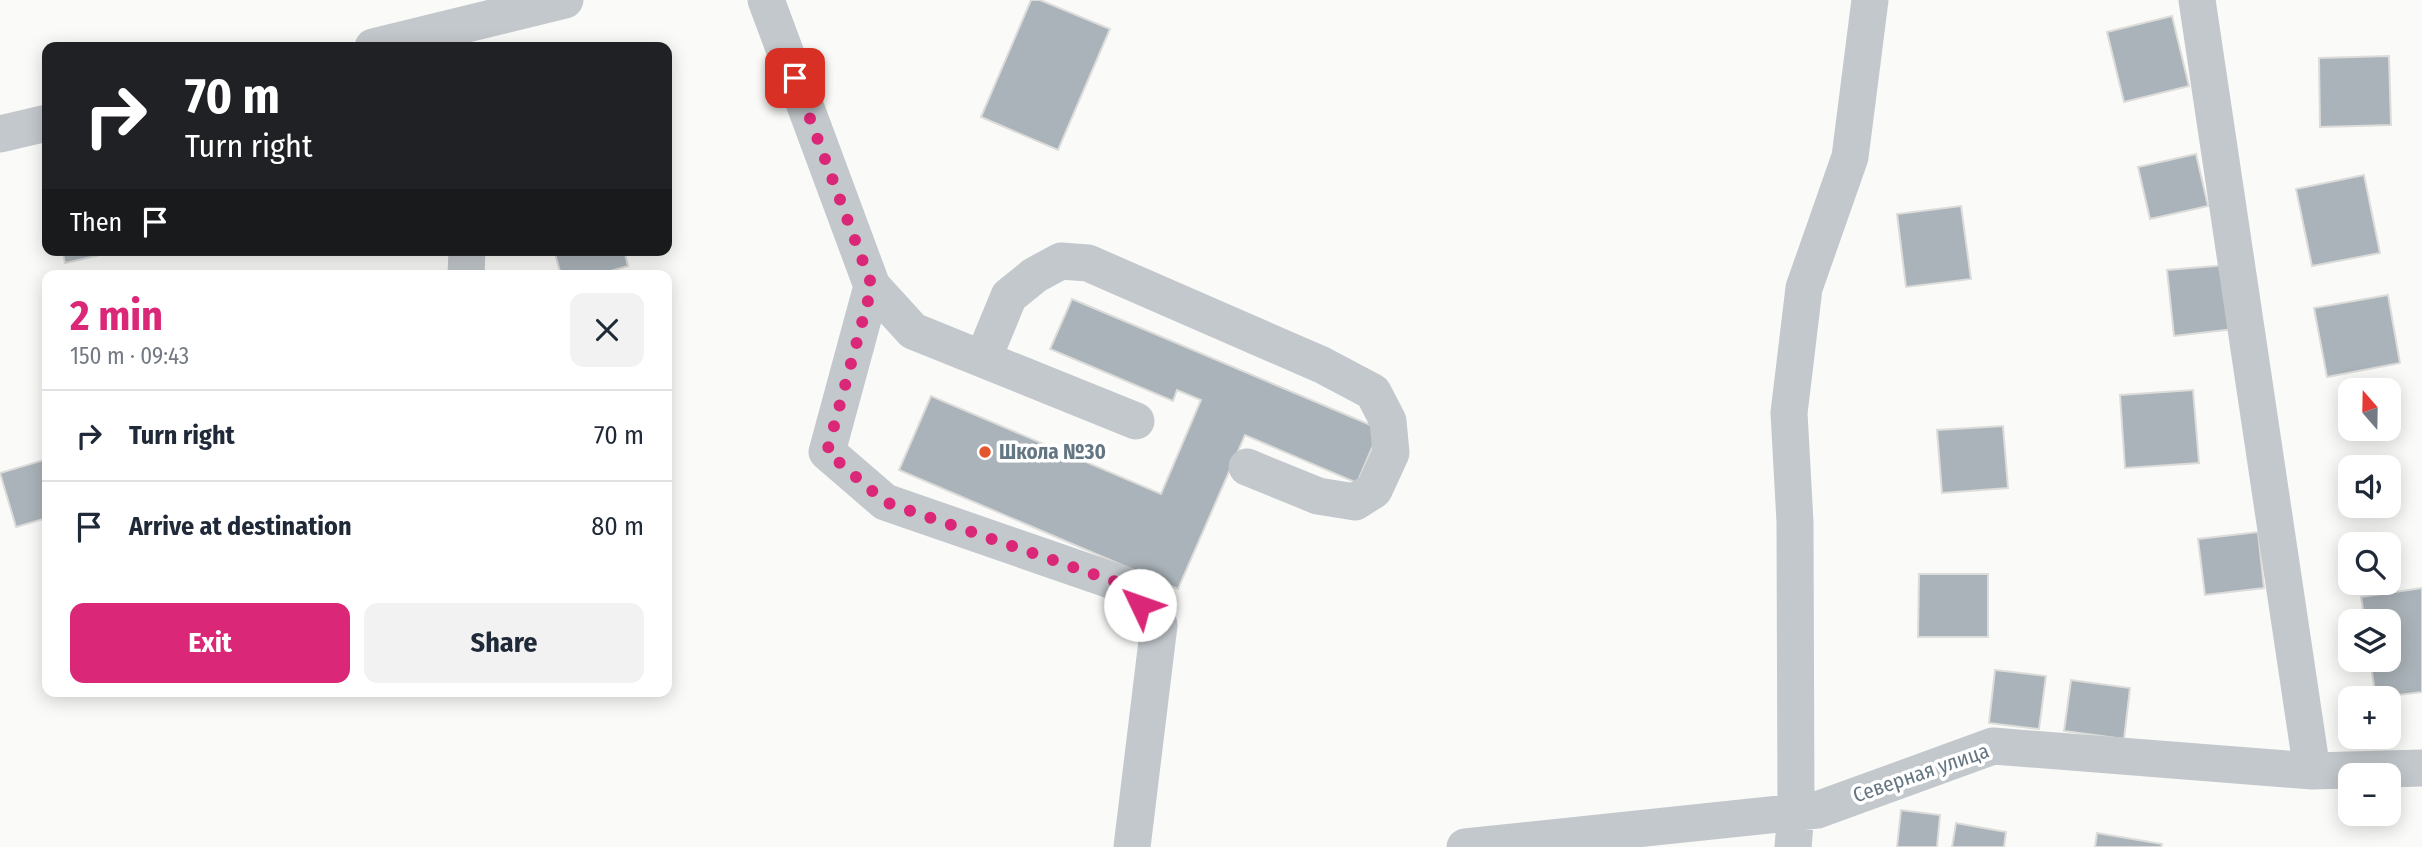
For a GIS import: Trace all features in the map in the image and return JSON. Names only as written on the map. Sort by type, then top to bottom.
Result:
[{"type":"street","points":[[416,42],[477,35],[565,0]]},
{"type":"street","points":[[766,0],[872,286],[913,331],[1136,421]]},
{"type":"street","points":[[1795,830],[1795,522],[1789,413],[1804,288],[1850,157],[1870,0]]},
{"type":"street","points":[[2197,0],[2312,771]]},
{"type":"street","points":[[0,134],[42,124]]},
{"type":"street","points":[[983,359],[1009,296],[1035,275],[1061,261],[1088,263],[1322,365],[1373,392],[1388,421],[1391,453],[1374,490],[1355,502],[1318,496],[1247,467]]},
{"type":"street","points":[[872,286],[827,452],[885,502],[1122,584],[1159,625],[1132,847]]},
{"type":"street","name":"Северная улица","points":[[1465,847],[1795,830],[1817,810],[1993,746],[2312,771],[2422,768]]},
{"type":"building","points":[[1031,0],[1040,0],[1110,29],[1058,150],[981,117]]},
{"type":"building","points":[[2172,16],[2189,86],[2124,102],[2107,32]]},
{"type":"building","points":[[2389,56],[2391,125],[2320,127],[2319,58]]},
{"type":"building","points":[[2196,154],[2208,206],[2150,219],[2138,167]]},
{"type":"building","points":[[2364,175],[2380,253],[2312,266],[2296,189]]},
{"type":"building","points":[[1961,206],[1971,279],[1906,287],[1897,214]]},
{"type":"building","points":[[63,256],[96,256],[65,263]]},
{"type":"building","points":[[556,256],[626,256],[628,266],[614,270],[560,270]]},
{"type":"building","points":[[2227,265],[2234,329],[2174,336],[2167,270]]},
{"type":"building","points":[[2388,295],[2400,363],[2327,377],[2314,308]]},
{"type":"building","name":"Школа №30","points":[[1072,299],[1380,429],[1357,483],[1245,435],[1178,589],[899,470],[931,396],[1161,494],[1201,400],[1177,390],[1173,401],[1050,349]]},
{"type":"building","points":[[2193,390],[2199,463],[2125,468],[2120,395]]},
{"type":"building","points":[[2003,426],[2008,488],[1942,493],[1937,430]]},
{"type":"building","points":[[42,460],[42,519],[16,527],[0,473]]},
{"type":"building","points":[[2258,532],[2264,588],[2205,595],[2198,539]]},
{"type":"building","points":[[1919,574],[1988,574],[1988,637],[1918,637]]},
{"type":"building","points":[[2422,588],[2422,692],[2401,695],[2401,686],[2374,686],[2372,672],[2401,672],[2401,609],[2363,609],[2361,597],[2401,595],[2401,591]]},
{"type":"building","points":[[1995,670],[2046,676],[2039,729],[1989,723]]},
{"type":"building","points":[[2071,680],[2130,688],[2124,739],[2064,731]]},
{"type":"building","points":[[1901,810],[1940,815],[1937,847],[1897,847]]},
{"type":"building","points":[[1956,823],[2006,832],[2004,847],[1952,847]]},
{"type":"building","points":[[2097,833],[2162,844],[2161,847],[2095,847]]},
{"type":"place","name":"Школа №30","points":[[985,452]]},
{"type":"route","points":[[795,78],[872,286],[827,452],[885,502],[1122,584],[1140,605]]}]
